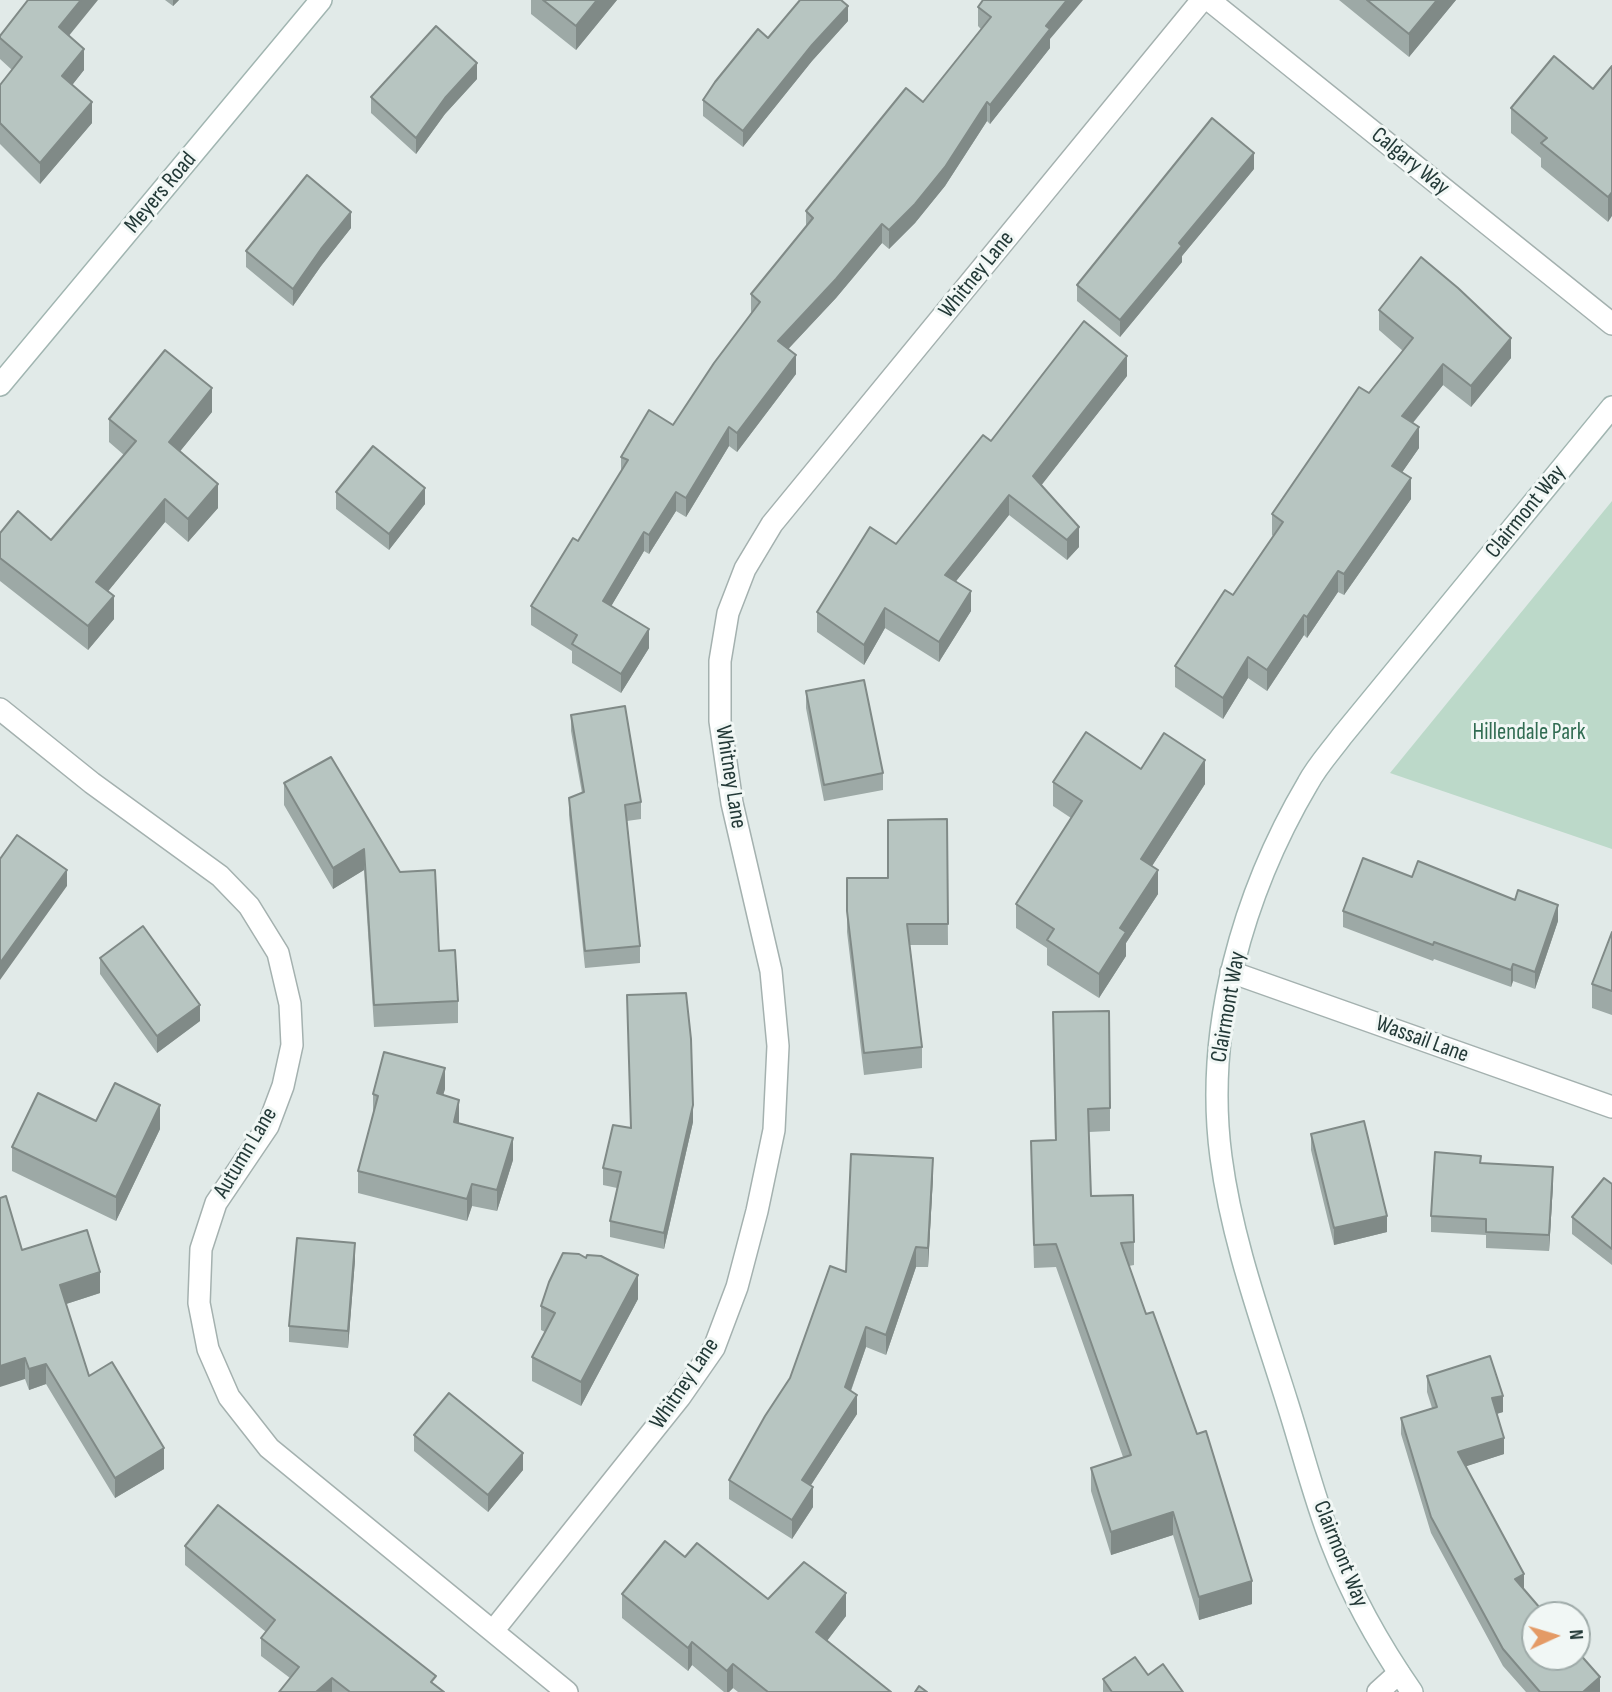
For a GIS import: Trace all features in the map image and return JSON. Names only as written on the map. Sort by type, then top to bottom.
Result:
[{"type":"street","name":"Meyers Road","points":[[0,386],[321,0]]},
{"type":"street","name":"Whitney Lane","points":[[493,1631],[680,1397],[714,1348],[737,1287],[757,1211],[774,1130],[778,1046],[771,971],[732,803],[720,721],[720,661],[728,613],[745,569],[772,524],[1202,0]]},
{"type":"street","name":"Calgary Way","points":[[1209,0],[1612,324]]},
{"type":"street","name":"Clairmont Way","points":[[1412,1692],[1368,1623],[1331,1542],[1235,1236],[1220,1157],[1216,1097],[1221,1031],[1231,972],[1258,886],[1309,780],[1342,736],[1612,407]]},
{"type":"street","name":"Autumn Lane","points":[[0,709],[92,783],[220,876],[249,906],[278,953],[289,1004],[292,1045],[283,1086],[268,1126],[216,1203],[201,1249],[199,1303],[208,1349],[229,1397],[268,1448],[567,1692]]},
{"type":"street","name":"Wassail Lane","points":[[1231,972],[1612,1107]]},
{"type":"street","points":[[1378,1692],[1399,1673]]},
{"type":"green space","name":"Hillendale Park","points":[[1612,501],[1612,849],[1390,773]]},
{"type":"building","points":[[28,0],[81,0],[59,27],[84,49],[62,76],[92,102],[40,163],[0,123],[0,85],[22,57],[0,36]]},
{"type":"building","points":[[543,0],[597,0],[576,26]]},
{"type":"building","points":[[800,0],[841,0],[848,6],[812,45],[743,131],[703,100],[758,29],[768,38]]},
{"type":"building","points":[[983,0],[1067,0],[1046,26],[1050,29],[990,105],[987,102],[945,167],[915,204],[889,230],[882,224],[836,279],[778,341],[796,355],[737,433],[729,427],[686,498],[676,492],[649,535],[644,532],[603,601],[649,629],[621,674],[572,644],[577,635],[531,606],[573,538],[578,541],[628,460],[621,457],[649,410],[673,425],[714,363],[760,302],[751,294],[813,218],[806,211],[906,88],[923,102],[991,17],[978,7]]},
{"type":"building","points":[[1367,0],[1437,0],[1409,34]]},
{"type":"building","points":[[436,26],[477,63],[445,98],[416,138],[371,97]]},
{"type":"building","points":[[1554,56],[1593,89],[1612,66],[1612,192],[1608,197],[1541,143],[1547,138],[1511,108]]},
{"type":"building","points":[[1212,118],[1254,153],[1179,243],[1182,246],[1120,320],[1077,285]]},
{"type":"building","points":[[307,175],[351,212],[293,289],[246,251]]},
{"type":"building","points":[[1421,257],[1511,338],[1471,386],[1443,364],[1402,416],[1419,427],[1392,466],[1411,478],[1344,574],[1338,571],[1267,670],[1248,657],[1223,698],[1175,666],[1225,590],[1233,595],[1283,522],[1272,514],[1359,387],[1369,393],[1413,338],[1379,310]]},
{"type":"building","points":[[1084,321],[1127,356],[1033,476],[1079,527],[1067,540],[1009,495],[945,575],[971,591],[939,642],[885,608],[864,645],[817,612],[870,527],[896,544],[983,435],[991,441]]},
{"type":"building","points":[[165,350],[212,388],[169,442],[218,484],[188,519],[165,499],[96,582],[114,596],[88,626],[0,558],[0,533],[18,511],[51,540],[136,441],[109,419]]},
{"type":"building","points":[[373,446],[425,488],[389,534],[336,492]]},
{"type":"building","points":[[864,680],[883,773],[824,785],[806,691]]},
{"type":"building","points":[[625,706],[641,802],[625,805],[640,946],[585,951],[569,798],[584,792],[571,715]]},
{"type":"building","points":[[1086,732],[1141,769],[1164,733],[1205,760],[1141,859],[1158,870],[1120,928],[1126,932],[1099,974],[1047,940],[1054,929],[1016,904],[1082,801],[1053,782]]},
{"type":"building","points":[[331,757],[400,872],[435,870],[439,951],[455,950],[458,1001],[374,1005],[364,849],[333,868],[284,783]]},
{"type":"building","points":[[947,819],[948,924],[907,924],[922,1047],[864,1053],[847,911],[847,878],[888,878],[888,820]]},
{"type":"building","points":[[17,835],[67,870],[0,963],[0,859]]},
{"type":"building","points":[[1363,858],[1412,877],[1418,861],[1515,900],[1518,890],[1558,905],[1535,972],[1513,964],[1511,970],[1434,942],[1433,945],[1343,911]]},
{"type":"building","points":[[143,926],[200,1005],[157,1036],[100,958]]},
{"type":"building","points":[[1612,932],[1612,991],[1592,984]]},
{"type":"building","points":[[686,993],[691,1039],[693,1105],[664,1233],[610,1221],[621,1172],[603,1168],[613,1125],[631,1128],[627,995]]},
{"type":"building","points":[[1109,1011],[1110,1108],[1088,1109],[1091,1196],[1133,1195],[1134,1242],[1121,1243],[1146,1314],[1153,1312],[1197,1434],[1206,1431],[1252,1581],[1199,1597],[1173,1512],[1111,1532],[1091,1468],[1131,1455],[1056,1244],[1034,1245],[1031,1141],[1056,1140],[1053,1012]]},
{"type":"building","points":[[384,1052],[445,1068],[437,1093],[459,1100],[454,1122],[513,1138],[497,1190],[472,1184],[467,1199],[358,1171],[378,1096],[373,1094]]},
{"type":"building","points":[[115,1083],[160,1105],[116,1197],[12,1147],[38,1093],[96,1121]]},
{"type":"building","points":[[1364,1121],[1387,1216],[1334,1228],[1311,1134]]},
{"type":"building","points":[[1435,1152],[1481,1156],[1480,1163],[1553,1167],[1549,1235],[1486,1232],[1486,1219],[1431,1216]]},
{"type":"building","points":[[851,1154],[933,1158],[928,1248],[916,1247],[886,1335],[866,1327],[845,1387],[857,1395],[802,1480],[813,1487],[792,1520],[729,1480],[790,1378],[830,1266],[846,1272]]},
{"type":"building","points":[[1604,1178],[1612,1184],[1612,1249],[1572,1217]]},
{"type":"building","points":[[6,1196],[22,1250],[87,1230],[100,1272],[60,1285],[89,1376],[112,1362],[164,1448],[115,1478],[46,1364],[29,1369],[25,1358],[0,1366],[0,1198]]},
{"type":"building","points":[[297,1238],[355,1243],[348,1331],[289,1326]]},
{"type":"building","points":[[563,1253],[579,1254],[586,1258],[587,1255],[601,1256],[638,1275],[581,1382],[532,1357],[555,1313],[541,1306]]},
{"type":"building","points":[[1490,1356],[1503,1396],[1492,1398],[1504,1438],[1458,1452],[1524,1574],[1515,1579],[1534,1601],[1521,1601],[1521,1670],[1503,1649],[1431,1517],[1401,1418],[1437,1407],[1427,1376]]},
{"type":"building","points":[[449,1393],[523,1453],[488,1495],[414,1435]]},
{"type":"building","points":[[218,1505],[436,1676],[431,1682],[444,1692],[350,1692],[332,1678],[316,1692],[279,1692],[299,1667],[261,1638],[275,1620],[185,1546]]},
{"type":"building","points":[[665,1541],[685,1557],[697,1543],[768,1599],[804,1562],[846,1593],[816,1632],[891,1692],[768,1692],[733,1664],[727,1671],[692,1642],[688,1648],[622,1594]]},
{"type":"building","points":[[1135,1657],[1148,1675],[1163,1664],[1183,1692],[1112,1692],[1103,1679]]},
{"type":"building","points":[[1591,1667],[1600,1677],[1583,1692],[1540,1692],[1522,1671],[1591,1671]]},
{"type":"building","points":[[919,1686],[927,1692],[915,1692]]}]
